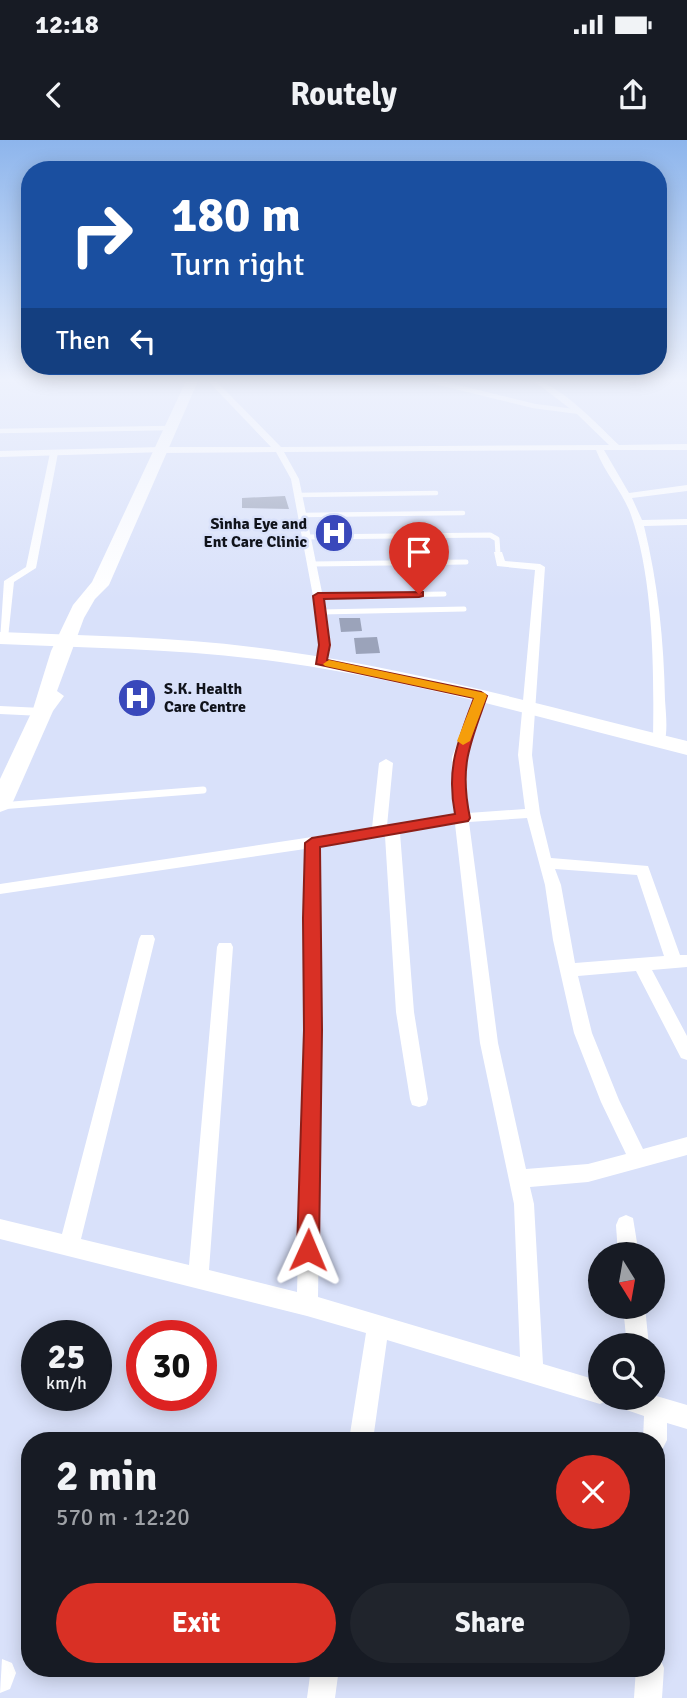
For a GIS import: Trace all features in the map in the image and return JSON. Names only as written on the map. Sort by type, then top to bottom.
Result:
[{"type":"main road","points":[[0,805],[43,710],[56,694],[73,642],[100,596],[100,585],[158,454]]},
{"type":"main road","points":[[1,638],[249,652],[321,662],[529,707],[687,748]]},
{"type":"street","points":[[1,638],[9,581],[31,568],[54,454]]},
{"type":"street","points":[[281,454],[295,480],[313,564],[324,645],[321,662]]},
{"type":"street","points":[[601,454],[638,523],[653,623],[660,702],[659,741]]},
{"type":"street","points":[[625,496],[687,488]]},
{"type":"street","points":[[638,523],[687,522]]},
{"type":"street","points":[[498,554],[501,565],[540,567],[526,755],[527,780],[545,863],[553,885],[568,970],[583,1033],[594,1064],[639,1160]]},
{"type":"street","points":[[481,696],[459,757],[458,786],[489,1043],[520,1179],[527,1231],[532,1371]]},
{"type":"street","points":[[0,710],[43,710]]},
{"type":"street","points":[[386,763],[386,830],[405,1012],[419,1099]]},
{"type":"street","points":[[0,889],[463,818],[533,813]]},
{"type":"street","points":[[307,1305],[313,1030],[312,843]]},
{"type":"street","points":[[545,863],[643,870],[681,962],[568,970]]},
{"type":"street","points":[[69,1247],[147,939]]},
{"type":"street","points":[[198,1279],[225,947]]},
{"type":"street","points":[[641,965],[687,1053]]},
{"type":"street","points":[[520,1179],[588,1173],[687,1146]]},
{"type":"street","points":[[626,1225],[628,1242]]},
{"type":"street","points":[[0,1229],[307,1305],[588,1388]]},
{"type":"street","points":[[362,1432],[378,1326]]},
{"type":"street","points":[[644,1410],[652,1432]]},
{"type":"street","points":[[665,1410],[687,1417]]},
{"type":"street","points":[[321,1698],[324,1677]]},
{"type":"street","points":[[649,1698],[650,1677]]},
{"type":"lane","points":[[298,495],[436,493]]},
{"type":"lane","points":[[302,515],[463,513]]},
{"type":"lane","points":[[306,537],[490,535],[497,539],[498,554]]},
{"type":"lane","points":[[313,564],[466,562]]},
{"type":"lane","points":[[318,596],[444,594]]},
{"type":"lane","points":[[321,612],[464,608]]},
{"type":"lane","points":[[0,805],[203,790]]},
{"type":"building","points":[[285,496],[289,509],[242,508],[242,498]]},
{"type":"building","points":[[339,618],[360,618],[362,631],[341,632]]},
{"type":"building","points":[[377,637],[380,653],[356,654],[354,638]]},
{"type":"building","points":[[132,687],[150,689],[138,711],[121,710]]},
{"type":"slow traffic","points":[[329,664],[481,696],[463,741]]},
{"type":"place","name":"Sinha Eye and Ent Care Clinic","points":[[334,533]]},
{"type":"place","name":"S.K. Health Care Centre","points":[[137,698]]},
{"type":"route","points":[[308,1250],[313,1030],[312,843],[463,818],[457,776],[459,757],[481,696],[321,662],[324,645],[318,596],[419,594]]}]
